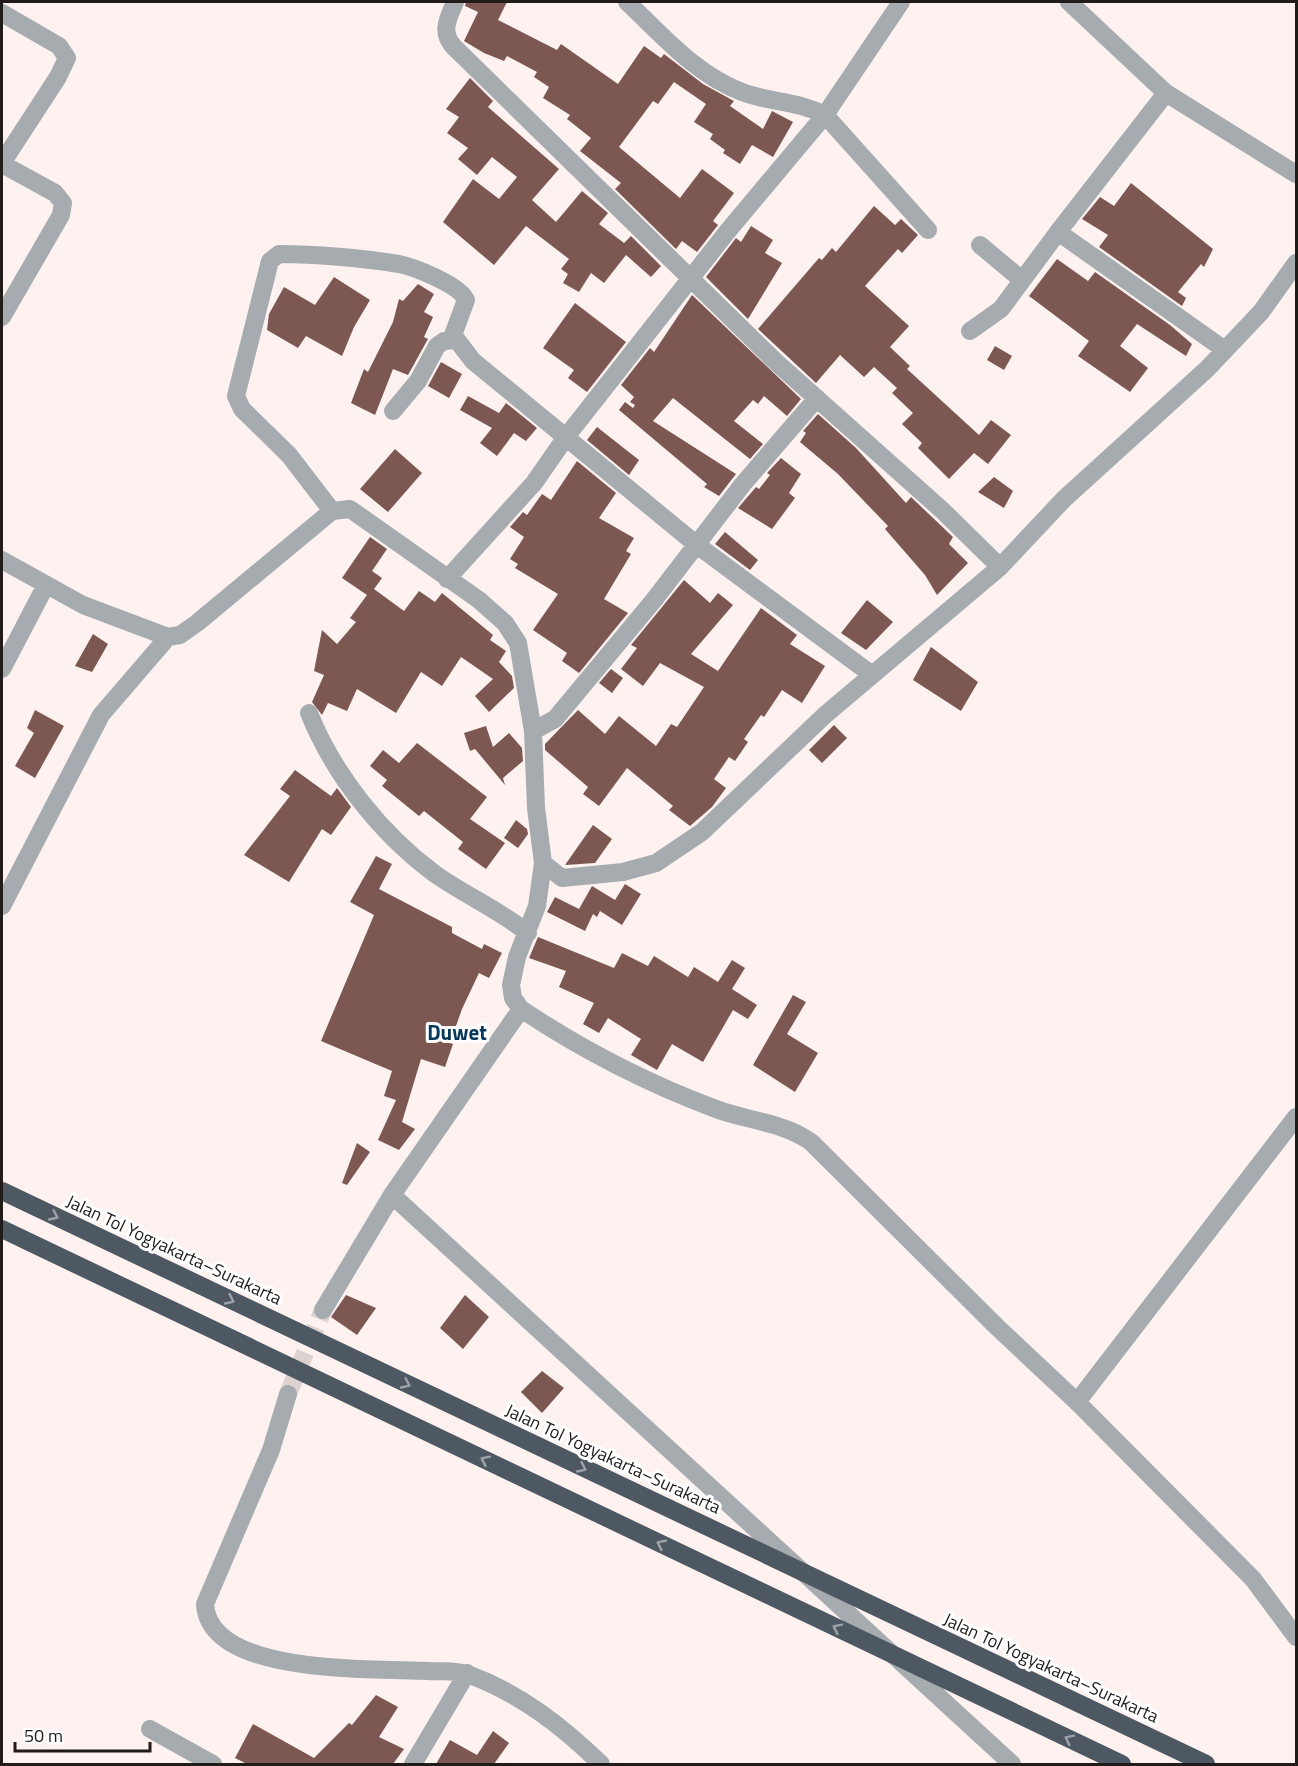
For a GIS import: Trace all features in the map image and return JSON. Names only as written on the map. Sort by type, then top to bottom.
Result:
[{"type":"highway","name":"Jalan Tol Yogyakarta–Surakarta","points":[[2,1191],[1206,1764]]},
{"type":"highway","points":[[2,1229],[1122,1764]]},
{"type":"street","points":[[455,2],[445,29],[448,41],[585,177],[692,277],[776,362],[943,511],[1000,567]]},
{"type":"street","points":[[627,2],[671,44],[716,81],[759,98],[803,104],[825,115],[928,230]]},
{"type":"street","points":[[447,579],[534,483],[566,437],[692,277],[825,115],[901,2]]},
{"type":"street","points":[[1069,2],[1166,93],[1296,174]]},
{"type":"street","points":[[2,13],[59,46],[67,58],[58,77],[2,164],[55,193],[63,203],[61,215],[2,317]]},
{"type":"street","points":[[970,330],[1000,309],[1058,232],[1158,108],[1166,93]]},
{"type":"street","points":[[1058,232],[1225,350]]},
{"type":"street","points":[[980,246],[1022,280]]},
{"type":"street","points":[[332,511],[289,455],[242,409],[236,396],[270,261],[279,254],[401,264],[436,278],[461,292],[466,300],[454,329],[455,340],[473,361],[697,545],[871,674]]},
{"type":"street","points":[[537,906],[562,879],[623,872],[656,863],[702,832],[871,674],[1000,567],[1064,499],[1208,369],[1261,312],[1296,263]]},
{"type":"street","points":[[393,411],[418,381],[437,346],[444,341],[455,340]]},
{"type":"street","points":[[533,731],[555,719],[697,545],[743,484],[817,398]]},
{"type":"street","points":[[2,560],[83,606],[168,637],[180,635],[197,623],[332,511],[350,509],[359,512],[505,622],[518,643],[533,731],[536,808],[543,863],[537,906],[517,957],[511,985],[513,998],[521,1009],[647,1080],[718,1110],[749,1117],[802,1136],[1077,1402],[1253,1579],[1296,1637]]},
{"type":"street","points":[[2,669],[46,585]]},
{"type":"street","points":[[2,906],[102,715],[168,637]]},
{"type":"street","points":[[309,713],[321,741],[372,816],[435,873],[528,933]]},
{"type":"street","points":[[543,863],[562,879]]},
{"type":"street","points":[[323,1310],[392,1195],[521,1009]]},
{"type":"street","points":[[1077,1402],[1296,1118]]},
{"type":"street","points":[[392,1195],[1012,1764]]},
{"type":"street","points":[[288,1394],[272,1450],[205,1604],[209,1623],[218,1633],[246,1650],[282,1663],[467,1673],[538,1710],[569,1734],[601,1764]]},
{"type":"street","points":[[413,1764],[467,1673]]},
{"type":"street","points":[[150,1729],[213,1764]]},
{"type":"building","points":[[466,2],[507,2],[498,20],[557,50],[561,44],[618,84],[644,46],[661,58],[664,54],[703,84],[734,101],[730,106],[763,129],[772,111],[793,122],[773,157],[752,145],[740,164],[723,153],[725,150],[710,139],[713,134],[694,122],[706,104],[674,82],[658,104],[653,101],[619,147],[680,198],[702,169],[734,193],[713,221],[718,225],[697,252],[682,241],[676,249],[615,189],[621,183],[580,151],[591,138],[567,119],[570,115],[543,98],[549,87],[534,77],[537,72],[507,56],[504,61],[484,53],[464,41],[478,12],[465,6]]},
{"type":"building","points":[[470,78],[493,101],[488,107],[559,169],[532,200],[556,222],[582,191],[608,213],[599,224],[624,243],[631,236],[661,266],[651,277],[626,255],[604,283],[591,273],[579,292],[563,283],[568,274],[561,269],[569,259],[526,226],[494,265],[443,222],[473,179],[499,199],[517,177],[492,157],[477,175],[458,159],[468,148],[447,133],[459,117],[446,109]]},
{"type":"building","points":[[1131,183],[1213,249],[1204,267],[1201,264],[1178,292],[1186,298],[1182,306],[1099,247],[1108,235],[1082,219],[1100,197],[1114,206]]},
{"type":"building","points":[[874,206],[895,225],[901,219],[918,235],[902,253],[898,249],[865,286],[909,326],[890,347],[910,366],[907,369],[979,435],[991,420],[1011,435],[988,464],[974,453],[949,479],[918,448],[922,443],[902,424],[913,413],[892,393],[897,388],[874,367],[864,377],[840,355],[816,383],[758,329],[819,258],[822,260],[832,248],[836,252]]},
{"type":"building","points":[[751,226],[773,240],[765,253],[782,263],[748,319],[706,277],[736,238],[741,242]]},
{"type":"building","points":[[1057,259],[1088,281],[1095,272],[1170,325],[1192,344],[1186,356],[1137,324],[1120,346],[1148,368],[1130,392],[1078,356],[1089,341],[1029,296]]},
{"type":"building","points":[[334,277],[370,300],[354,327],[342,356],[306,336],[298,348],[267,330],[269,314],[284,287],[315,305]]},
{"type":"building","points":[[418,284],[434,294],[424,312],[433,317],[424,337],[428,339],[408,375],[393,369],[375,415],[351,403],[364,369],[368,372],[393,322],[399,299],[403,301]]},
{"type":"building","points":[[692,295],[801,399],[787,416],[764,396],[758,404],[753,400],[734,421],[763,444],[750,459],[673,398],[653,421],[736,474],[719,496],[704,487],[707,484],[619,410],[625,402],[633,408],[635,405],[630,402],[634,397],[621,385],[650,348],[654,352]]},
{"type":"building","points":[[575,303],[626,342],[587,392],[568,378],[574,370],[543,348]]},
{"type":"building","points":[[995,346],[1012,356],[1004,370],[987,360]]},
{"type":"building","points":[[441,362],[462,374],[449,398],[428,386]]},
{"type":"building","points":[[468,396],[499,413],[506,403],[537,428],[526,441],[514,433],[497,456],[480,443],[492,428],[460,410]]},
{"type":"building","points":[[818,414],[856,448],[906,503],[911,497],[953,537],[949,544],[968,563],[937,595],[925,575],[885,529],[888,526],[838,474],[800,442],[806,433],[803,431]]},
{"type":"building","points":[[597,427],[639,460],[629,475],[587,440]]},
{"type":"building","points":[[395,449],[422,473],[388,512],[360,489]]},
{"type":"building","points":[[781,458],[801,474],[789,493],[795,498],[772,529],[738,508],[756,487],[759,489],[770,475],[767,473]]},
{"type":"building","points":[[577,461],[616,493],[599,518],[634,538],[626,551],[631,554],[604,599],[628,613],[579,673],[562,661],[567,653],[533,630],[558,594],[515,568],[518,564],[510,559],[524,537],[510,527],[523,512],[527,515],[542,494],[551,500]]},
{"type":"building","points":[[994,477],[1013,491],[1004,508],[978,492]]},
{"type":"building","points":[[725,532],[758,560],[750,570],[715,544]]},
{"type":"building","points":[[370,537],[387,549],[372,571],[382,578],[374,589],[404,611],[419,591],[435,602],[442,593],[493,635],[490,640],[506,651],[499,662],[512,676],[514,688],[489,712],[475,696],[493,679],[461,657],[442,686],[421,672],[396,713],[357,689],[347,711],[328,703],[322,715],[312,702],[324,675],[314,671],[322,630],[337,644],[356,622],[350,618],[367,595],[342,578]]},
{"type":"building","points":[[684,580],[710,603],[718,593],[733,605],[691,654],[718,671],[761,608],[797,635],[790,644],[825,666],[802,703],[782,690],[764,717],[761,715],[744,739],[748,742],[735,761],[729,757],[714,779],[726,788],[712,807],[690,826],[669,810],[673,806],[627,768],[599,806],[583,794],[588,787],[545,750],[545,744],[578,710],[605,734],[619,716],[656,746],[671,724],[677,727],[704,687],[660,663],[643,686],[621,669],[637,648],[631,645]]},
{"type":"building","points":[[867,600],[893,622],[866,650],[841,633]]},
{"type":"building","points":[[93,634],[108,644],[92,672],[75,666]]},
{"type":"building","points":[[931,647],[978,682],[961,711],[913,680]]},
{"type":"building","points":[[611,669],[623,678],[612,693],[599,683]]},
{"type":"building","points":[[35,710],[64,726],[35,778],[15,766],[34,733],[27,728]]},
{"type":"building","points":[[834,725],[847,738],[822,763],[809,750]]},
{"type":"building","points":[[486,726],[493,747],[509,733],[522,748],[523,761],[503,778],[505,785],[475,749],[470,751],[464,733]]},
{"type":"building","points":[[417,743],[487,797],[470,819],[505,843],[486,869],[458,849],[463,842],[424,811],[419,816],[382,786],[387,780],[370,766],[383,750],[399,763]]},
{"type":"building","points":[[295,770],[331,796],[337,788],[351,807],[331,835],[322,829],[289,882],[244,855],[290,796],[280,789]]},
{"type":"building","points":[[516,820],[527,829],[528,834],[518,848],[504,838]]},
{"type":"building","points":[[593,825],[612,839],[595,863],[565,865]]},
{"type":"building","points":[[376,856],[392,864],[379,889],[452,927],[452,933],[482,949],[484,944],[502,953],[489,978],[479,973],[462,1009],[450,1043],[453,1044],[445,1067],[421,1059],[402,1122],[415,1129],[399,1150],[378,1140],[396,1100],[384,1096],[392,1071],[321,1041],[374,915],[350,902]]},
{"type":"building","points":[[625,884],[641,894],[622,925],[600,911],[597,917],[593,914],[585,931],[547,912],[555,897],[579,909],[592,886],[615,900]]},
{"type":"building","points":[[538,937],[614,968],[622,953],[648,966],[654,956],[688,977],[694,967],[718,982],[732,960],[745,968],[732,989],[757,1005],[748,1019],[733,1010],[703,1062],[672,1044],[657,1070],[631,1055],[641,1039],[608,1018],[599,1033],[583,1024],[594,1003],[559,987],[566,971],[529,958]]},
{"type":"building","points":[[793,995],[806,1002],[787,1034],[818,1053],[795,1092],[753,1065]]},
{"type":"building","points":[[357,1143],[370,1152],[347,1185],[342,1183]]},
{"type":"building","points":[[346,1295],[376,1308],[357,1335],[331,1317]]},
{"type":"building","points":[[465,1295],[489,1317],[463,1349],[440,1328]]},
{"type":"building","points":[[542,1371],[564,1388],[542,1413],[521,1392]]},
{"type":"building","points":[[376,1695],[398,1707],[379,1737],[404,1749],[393,1764],[247,1764],[235,1758],[253,1724],[314,1758],[349,1723],[352,1725]]},
{"type":"building","points":[[493,1731],[509,1743],[494,1764],[436,1764],[450,1740],[477,1755]]},
{"type":"tunnel","points":[[288,1394],[323,1310]]},
{"type":"district","name":"Duwet","points":[[457,1033]]}]
